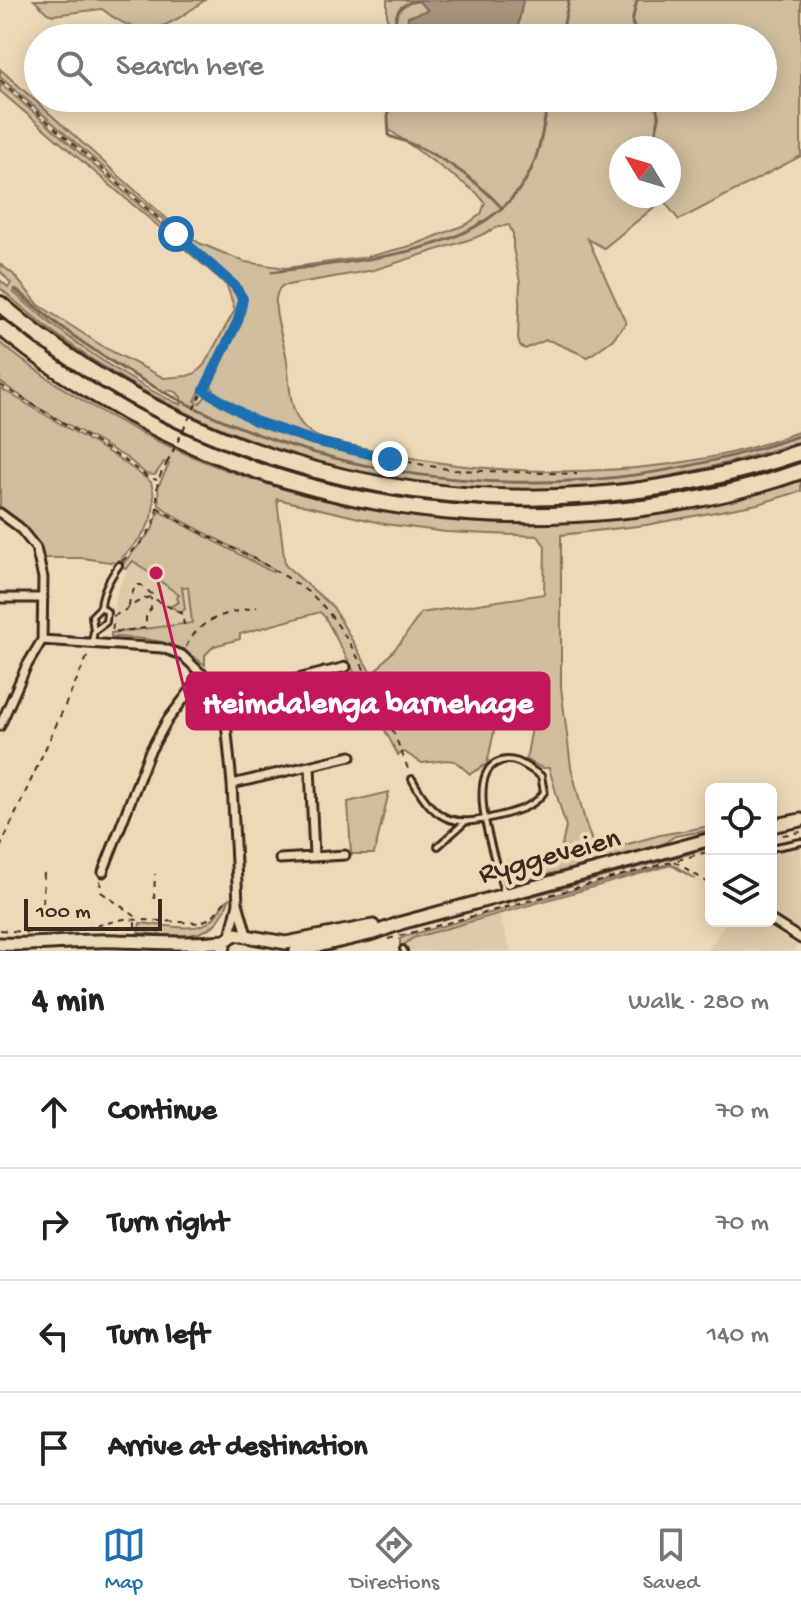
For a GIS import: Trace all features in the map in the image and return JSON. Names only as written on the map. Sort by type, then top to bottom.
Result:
[{"type":"highway","points":[[1,304],[87,369],[176,419],[247,449],[363,482],[423,492],[493,498],[577,497],[688,483],[801,452]]},
{"type":"highway","points":[[0,327],[80,386],[160,431],[262,474],[344,496],[405,507],[501,516],[608,513],[699,499],[801,471]]},
{"type":"main road","points":[[777,825],[801,820]]},
{"type":"main road","name":"Ryggeveien","points":[[296,951],[326,948],[401,923],[705,841]]},
{"type":"main road","name":"Ryggeveien","points":[[226,943],[250,936],[286,943],[401,923]]},
{"type":"main road","points":[[250,936],[258,951]]},
{"type":"main road","points":[[0,944],[119,941],[165,945],[226,943]]},
{"type":"main road","points":[[165,945],[182,951]]},
{"type":"street","points":[[0,513],[19,527],[36,548],[43,573],[42,640],[26,667],[0,726]]},
{"type":"street","points":[[0,598],[43,598]]},
{"type":"street","points":[[42,640],[153,646],[182,655],[203,674],[220,698],[225,712],[232,784],[238,893],[226,943]]},
{"type":"street","points":[[220,698],[346,667]]},
{"type":"street","points":[[324,672],[330,690]]},
{"type":"street","points":[[103,872],[149,753],[167,721],[203,674]]},
{"type":"street","points":[[232,784],[351,756]]},
{"type":"street","points":[[310,766],[314,856]]},
{"type":"street","points":[[280,859],[345,855]]},
{"type":"street","points":[[238,903],[250,936]]},
{"type":"street","points":[[777,924],[801,939]]},
{"type":"lane","points":[[92,642],[92,616],[101,607],[110,578],[119,565]]},
{"type":"lane","points":[[94,631],[108,618],[101,607]]},
{"type":"lane","points":[[412,779],[425,803],[451,820],[464,823],[485,820],[515,811],[540,799],[544,792],[541,776],[511,759],[488,768],[484,776],[485,820],[505,895]]},
{"type":"lane","points":[[438,846],[464,823]]},
{"type":"lane","points":[[777,847],[801,842]]},
{"type":"path","points":[[0,80],[24,101]]},
{"type":"path","points":[[36,112],[238,290],[243,299],[242,308],[204,390],[157,480],[157,507],[143,540],[119,565]]},
{"type":"path","points":[[0,385],[123,459],[147,477],[157,480]]},
{"type":"path","points":[[204,390],[255,421],[314,441],[390,459],[454,470],[577,474]]},
{"type":"path","points":[[157,507],[276,571]]},
{"type":"path","points":[[129,607],[133,589],[138,585],[182,614],[184,625]]},
{"type":"path","points":[[114,616],[112,632],[146,628],[151,597]]},
{"type":"path","points":[[108,618],[138,601],[157,598]]},
{"type":"path","points":[[182,655],[198,627],[208,619],[257,607]]},
{"type":"path","points":[[0,848],[92,642]]},
{"type":"path","points":[[777,836],[801,832]]},
{"type":"path","points":[[386,940],[705,853]]},
{"type":"path","points":[[673,861],[705,881]]},
{"type":"path","points":[[43,903],[44,870]]},
{"type":"path","points":[[103,872],[98,887],[132,912],[136,920],[135,932]]},
{"type":"path","points":[[154,899],[155,874]]},
{"type":"path","points":[[70,931],[113,920],[200,923],[212,917],[225,899],[238,893]]},
{"type":"path","points":[[0,930],[37,933]]},
{"type":"shaded area","points":[[34,0],[205,0],[168,24],[126,24],[102,9],[53,15]]},
{"type":"shaded area","points":[[387,0],[801,0],[801,156],[679,220],[669,208],[681,208],[681,136],[609,136],[609,208],[653,208],[604,248],[588,239],[626,323],[612,340],[588,357],[546,340],[525,349],[520,346],[520,282],[509,225],[374,270],[282,286],[278,292],[276,310],[294,410],[303,427],[331,441],[474,467],[587,471],[699,459],[752,447],[801,431],[801,441],[722,464],[642,481],[556,489],[469,488],[384,476],[300,456],[218,427],[141,389],[68,343],[0,288],[0,280],[8,287],[11,283],[0,271],[0,264],[13,274],[39,305],[107,349],[164,378],[196,373],[204,365],[235,310],[227,286],[220,279],[25,112],[33,112],[225,280],[238,295],[239,310],[195,401],[200,403],[206,396],[215,400],[218,396],[211,386],[239,325],[246,297],[237,284],[40,112],[48,112],[176,227],[199,243],[245,262],[286,268],[367,257],[414,245],[467,224],[481,214],[485,203],[477,193],[388,129],[388,112],[777,112],[777,24],[387,24]],"holes":[[[17,289],[72,336],[164,393],[168,390],[176,392],[181,397],[181,405],[137,383],[93,354],[13,292]]]},
{"type":"shaded area","points":[[417,0],[523,0],[519,24],[407,24],[408,17],[428,10]]},
{"type":"shaded area","points":[[0,69],[24,91],[24,98],[0,77]]},
{"type":"shaded area","points":[[0,83],[24,104],[24,112],[0,91]]},
{"type":"shaded area","points":[[0,313],[73,368],[150,413],[233,450],[324,480],[322,484],[233,456],[141,414],[55,360],[0,320]]},
{"type":"shaded area","points":[[0,343],[88,404],[182,452],[281,488],[383,512],[488,523],[593,522],[698,507],[801,480],[801,491],[758,504],[646,525],[561,535],[561,687],[571,767],[596,853],[660,835],[705,827],[705,831],[675,836],[663,844],[509,885],[503,865],[510,861],[520,866],[560,854],[566,827],[549,768],[526,760],[532,707],[519,693],[495,695],[487,705],[489,716],[496,722],[487,764],[470,774],[455,761],[422,763],[404,752],[398,755],[320,612],[240,634],[240,639],[214,646],[205,655],[205,665],[172,645],[138,638],[111,637],[111,633],[192,623],[188,587],[182,587],[185,609],[180,613],[171,606],[179,602],[179,595],[133,561],[126,569],[121,566],[152,530],[159,511],[272,572],[275,570],[179,519],[159,505],[158,487],[169,464],[164,462],[155,475],[146,474],[127,458],[37,407],[0,382]],"holes":[[[277,499],[385,524],[446,532],[538,536],[545,546],[544,594],[421,613],[372,675],[333,607],[285,565]]]},
{"type":"shaded area","points":[[0,388],[118,458],[151,482],[154,506],[147,527],[134,546],[116,563],[83,558],[47,558],[43,561],[30,533],[0,509]]},
{"type":"shaded area","points":[[801,459],[801,464],[713,489],[620,505],[572,509],[479,509],[362,493],[364,488],[475,502],[584,502],[693,488]]},
{"type":"shaded area","points":[[159,511],[178,523],[193,623],[111,633],[117,591],[127,571],[121,566],[152,530]]},
{"type":"shaded area","points":[[389,792],[374,854],[351,854],[348,802]]},
{"type":"shaded area","points":[[801,839],[799,932],[777,919],[777,845]]},
{"type":"shaded area","points":[[705,847],[705,850],[507,903]]},
{"type":"shaded area","points":[[671,863],[695,879],[671,865],[413,938],[400,948],[403,937]]},
{"type":"shaded area","points":[[230,898],[218,921],[201,932],[181,936],[138,933],[140,923],[185,927],[202,925],[212,919]]},
{"type":"shaded area","points":[[499,914],[511,951],[406,951],[406,941],[412,938]]},
{"type":"shaded area","points":[[723,927],[769,927],[798,946],[795,951],[707,951]]},
{"type":"waterway","points":[[564,24],[569,0]]},
{"type":"waterway","points":[[633,24],[637,0]]},
{"type":"waterway","points":[[395,24],[400,9],[417,1]]},
{"type":"waterway","points":[[388,112],[389,136],[421,148],[450,164],[502,208]]},
{"type":"waterway","points":[[272,272],[417,249],[452,238],[484,221],[511,199],[531,170],[546,112]]},
{"type":"waterway","points":[[655,136],[658,112]]},
{"type":"waterway","points":[[14,289],[100,354],[191,406],[287,444],[387,470],[490,481],[593,480],[698,464],[801,435]]},
{"type":"place","name":"Heimdalenga barnehage","points":[[156,573]]},
{"type":"route","points":[[176,234],[235,286],[243,299],[238,321],[204,390],[255,421],[314,441],[390,459]]}]
